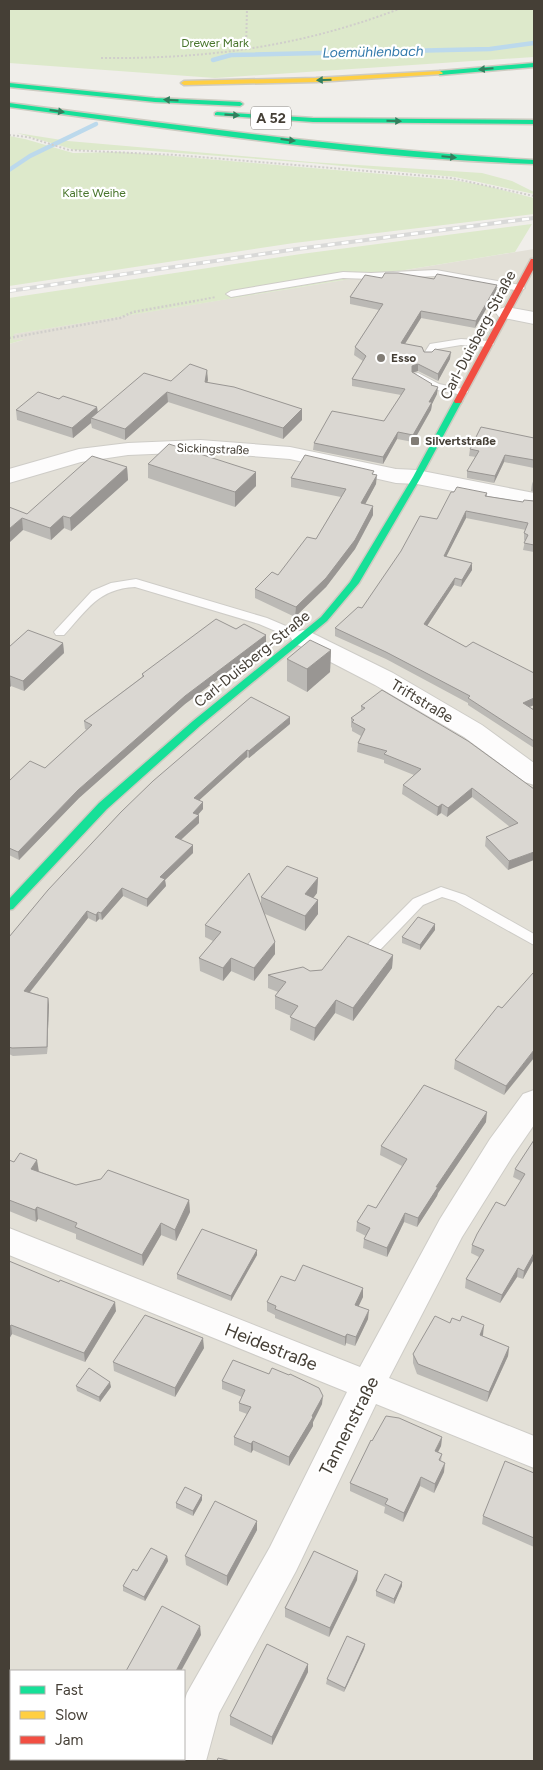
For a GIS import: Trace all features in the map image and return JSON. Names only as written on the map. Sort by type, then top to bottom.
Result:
[{"type":"main road","points":[[174,83],[250,84],[332,80],[534,65]]},
{"type":"main road","points":[[9,76],[77,80]]},
{"type":"main road","name":"A 52","points":[[9,85],[156,100],[254,104]]},
{"type":"main road","name":"A 52","points":[[9,96],[188,113],[314,120],[534,122]]},
{"type":"main road","points":[[9,104],[348,148],[481,160],[500,159],[534,162]]},
{"type":"main road","points":[[342,109],[534,111]]},
{"type":"main road","points":[[481,160],[534,174]]},
{"type":"main road","name":"Carl-Duisberg-Straße","points":[[12,896],[144,768],[324,619],[354,583],[417,478],[534,262]]},
{"type":"street","points":[[506,313],[534,318]]},
{"type":"street","name":"Sickingstraße","points":[[9,476],[88,455],[128,449],[200,446],[290,453],[396,476],[417,478]]},
{"type":"street","points":[[417,478],[534,500]]},
{"type":"street","name":"Triftstraße","points":[[303,638],[384,679],[473,731],[534,776]]},
{"type":"street","name":"Tannenstraße","points":[[186,1761],[201,1707],[283,1559],[354,1412],[451,1228],[501,1148],[534,1102]]},
{"type":"street","name":"Heidestraße","points":[[9,1241],[534,1452]]},
{"type":"lane","points":[[231,294],[343,275],[371,276],[436,273],[520,288]]},
{"type":"lane","points":[[428,355],[434,346],[461,342],[489,344]]},
{"type":"lane","points":[[417,376],[436,387],[463,392]]},
{"type":"lane","points":[[60,632],[96,594],[116,584],[136,583],[263,621],[303,638]]},
{"type":"lane","points":[[374,947],[418,902],[442,892],[460,898],[534,940]]},
{"type":"path","points":[[246,49],[247,9]]},
{"type":"path","points":[[102,58],[167,58],[246,49],[328,32],[399,9]]},
{"type":"path","points":[[9,135],[40,141],[69,150],[167,154],[451,178],[534,196]]},
{"type":"path","points":[[9,338],[120,318],[133,312],[231,294]]},
{"type":"shaded area","points":[[534,249],[534,1761],[9,1761],[9,344],[23,340],[12,340],[13,334]]},
{"type":"green space","name":"Drewer Mark","points":[[9,9],[534,9],[534,57],[215,78],[9,63]]},
{"type":"green space","points":[[17,133],[68,141],[311,162],[482,173],[512,181],[534,192],[534,194],[455,177],[311,163],[138,150],[75,150]]},
{"type":"green space","name":"Kalte Weihe","points":[[9,136],[73,153],[120,152],[453,180],[534,198],[534,214],[294,243],[9,286]]},
{"type":"green space","points":[[532,224],[515,252],[14,334],[13,340],[26,339],[9,344],[9,298],[301,254]]},
{"type":"building","points":[[385,273],[398,273],[434,279],[437,274],[497,285],[476,321],[421,311],[401,343],[422,347],[424,352],[432,352],[435,349],[451,352],[438,374],[418,364],[412,366],[412,372],[431,385],[438,387],[429,402],[432,402],[413,435],[398,432],[383,457],[314,443],[332,411],[384,421],[405,389],[352,379],[366,356],[355,347],[383,304],[350,297],[365,275],[382,278]]},
{"type":"building","points":[[190,364],[207,370],[205,382],[234,387],[302,409],[283,428],[167,392],[125,429],[91,418],[144,373],[171,381]]},
{"type":"building","points":[[38,392],[59,399],[63,396],[97,407],[72,428],[16,410]]},
{"type":"building","points":[[481,427],[534,438],[534,460],[505,455],[495,476],[467,471],[479,451],[470,449]]},
{"type":"building","points":[[169,444],[256,472],[235,492],[148,464]]},
{"type":"building","points":[[305,455],[374,471],[372,474],[377,475],[361,503],[373,506],[355,540],[326,578],[296,607],[255,589],[272,572],[278,575],[307,537],[316,539],[346,489],[291,478]]},
{"type":"building","points":[[92,456],[127,467],[70,518],[63,516],[50,528],[22,518],[9,529],[9,507],[27,514]]},
{"type":"building","points":[[457,487],[487,493],[485,496],[523,502],[524,500],[534,501],[534,545],[524,543],[528,535],[524,533],[528,523],[466,511],[444,556],[472,563],[462,580],[455,578],[424,624],[466,647],[473,642],[534,673],[534,698],[523,703],[534,710],[534,741],[468,698],[470,696],[386,652],[335,628],[358,607],[362,608],[401,551],[420,516],[437,519],[451,492],[454,492]]},
{"type":"building","points":[[216,619],[236,629],[244,624],[266,635],[185,696],[78,790],[18,852],[9,848],[9,781],[30,761],[45,768],[92,725],[84,721],[144,676],[142,674]]},
{"type":"building","points":[[28,630],[63,643],[23,681],[9,676],[9,647]]},
{"type":"building","points":[[310,640],[331,650],[307,669],[287,659]]},
{"type":"building","points":[[382,690],[468,741],[534,789],[534,852],[509,861],[486,837],[518,823],[472,788],[448,808],[442,804],[438,807],[403,785],[421,769],[384,754],[387,751],[358,743],[365,729],[352,722],[354,720],[351,718],[365,708],[361,706]]},
{"type":"building","points":[[251,697],[290,717],[249,751],[247,750],[194,798],[203,802],[193,813],[199,815],[175,837],[193,845],[160,877],[165,879],[147,899],[122,888],[101,913],[98,912],[96,915],[87,911],[24,991],[48,998],[47,1047],[9,1047],[9,937],[48,890],[121,812],[153,781]]},
{"type":"building","points":[[287,866],[318,878],[305,894],[318,900],[305,916],[261,897]]},
{"type":"building","points":[[249,873],[275,942],[254,968],[231,958],[223,968],[199,958],[221,932],[205,925]]},
{"type":"building","points":[[418,917],[435,924],[420,945],[402,937]]},
{"type":"building","points":[[348,936],[393,955],[353,1008],[336,1000],[315,1028],[290,1017],[298,1006],[275,996],[286,982],[268,975],[303,967],[310,971],[322,970]]},
{"type":"building","points":[[533,973],[534,1050],[506,1086],[455,1060],[498,1006],[502,1008]]},
{"type":"building","points":[[424,1085],[487,1112],[436,1187],[438,1187],[418,1218],[405,1213],[387,1248],[364,1239],[370,1228],[357,1222],[368,1205],[376,1208],[407,1159],[381,1146]]},
{"type":"building","points":[[534,1140],[534,1253],[524,1271],[518,1268],[502,1295],[466,1279],[484,1250],[472,1245],[496,1202],[505,1206],[525,1174],[515,1169]]},
{"type":"building","points":[[20,1153],[37,1160],[31,1169],[76,1185],[101,1179],[108,1170],[189,1200],[175,1230],[161,1223],[142,1255],[75,1227],[77,1223],[37,1207],[35,1210],[9,1200],[9,1160],[14,1162]]},
{"type":"building","points":[[202,1229],[257,1250],[231,1296],[177,1274]]},
{"type":"building","points":[[9,1261],[59,1282],[60,1280],[115,1302],[84,1353],[11,1325],[9,1328]]},
{"type":"building","points":[[303,1265],[363,1288],[355,1305],[369,1310],[356,1337],[347,1334],[345,1337],[275,1309],[276,1306],[267,1302],[281,1276],[295,1281]]},
{"type":"building","points":[[145,1315],[203,1338],[175,1388],[113,1362]]},
{"type":"building","points":[[435,1316],[450,1323],[452,1318],[460,1321],[462,1316],[484,1325],[480,1335],[509,1347],[489,1392],[418,1364],[413,1354]]},
{"type":"building","points":[[233,1360],[269,1374],[272,1368],[290,1374],[319,1388],[323,1396],[289,1457],[253,1441],[251,1444],[234,1437],[251,1407],[239,1403],[245,1390],[222,1381]]},
{"type":"building","points":[[89,1368],[110,1382],[99,1397],[76,1386]]},
{"type":"building","points":[[386,1416],[399,1418],[442,1437],[435,1451],[442,1454],[439,1460],[445,1463],[435,1484],[421,1477],[404,1513],[385,1504],[388,1499],[350,1483],[371,1440]]},
{"type":"building","points":[[505,1461],[534,1473],[534,1538],[483,1516]]},
{"type":"building","points":[[185,1487],[202,1495],[193,1511],[176,1503]]},
{"type":"building","points":[[215,1501],[257,1521],[227,1576],[185,1556]]},
{"type":"building","points":[[151,1548],[167,1556],[144,1597],[123,1586],[133,1569],[137,1571]]},
{"type":"building","points":[[314,1551],[358,1571],[330,1628],[285,1608]]},
{"type":"building","points":[[385,1574],[402,1582],[394,1599],[376,1591]]},
{"type":"building","points":[[162,1606],[200,1626],[177,1670],[127,1670]]},
{"type":"building","points":[[347,1636],[365,1644],[345,1688],[327,1679]]},
{"type":"building","points":[[267,1644],[308,1664],[272,1737],[230,1716]]},
{"type":"building","points":[[218,1758],[231,1761],[217,1761]]},
{"type":"building","points":[[92,1760],[140,1760],[140,1761]]},
{"type":"waterway","name":"Loemühlenbach","points":[[213,60],[231,55],[490,49],[534,43]]},
{"type":"waterway","name":"Loemühlenbach","points":[[9,170],[30,156],[96,124]]},
{"type":"railway","points":[[9,291],[297,249],[534,218]]},
{"type":"traffic: fast","points":[[440,73],[534,65]]},
{"type":"traffic: fast","points":[[9,85],[155,100],[240,104]]},
{"type":"traffic: fast","points":[[9,105],[336,147],[534,162]]},
{"type":"traffic: fast","points":[[217,114],[313,120],[534,122]]},
{"type":"traffic: fast","points":[[9,906],[103,806],[197,723],[324,619],[354,583],[417,477],[458,401]]},
{"type":"traffic: slow","points":[[184,83],[316,80],[440,73]]},
{"type":"traffic: jam","points":[[458,401],[534,261]]},
{"type":"place","name":"Esso","points":[[381,358]]},
{"type":"place","name":"Silvertstraße","points":[[415,441]]}]
